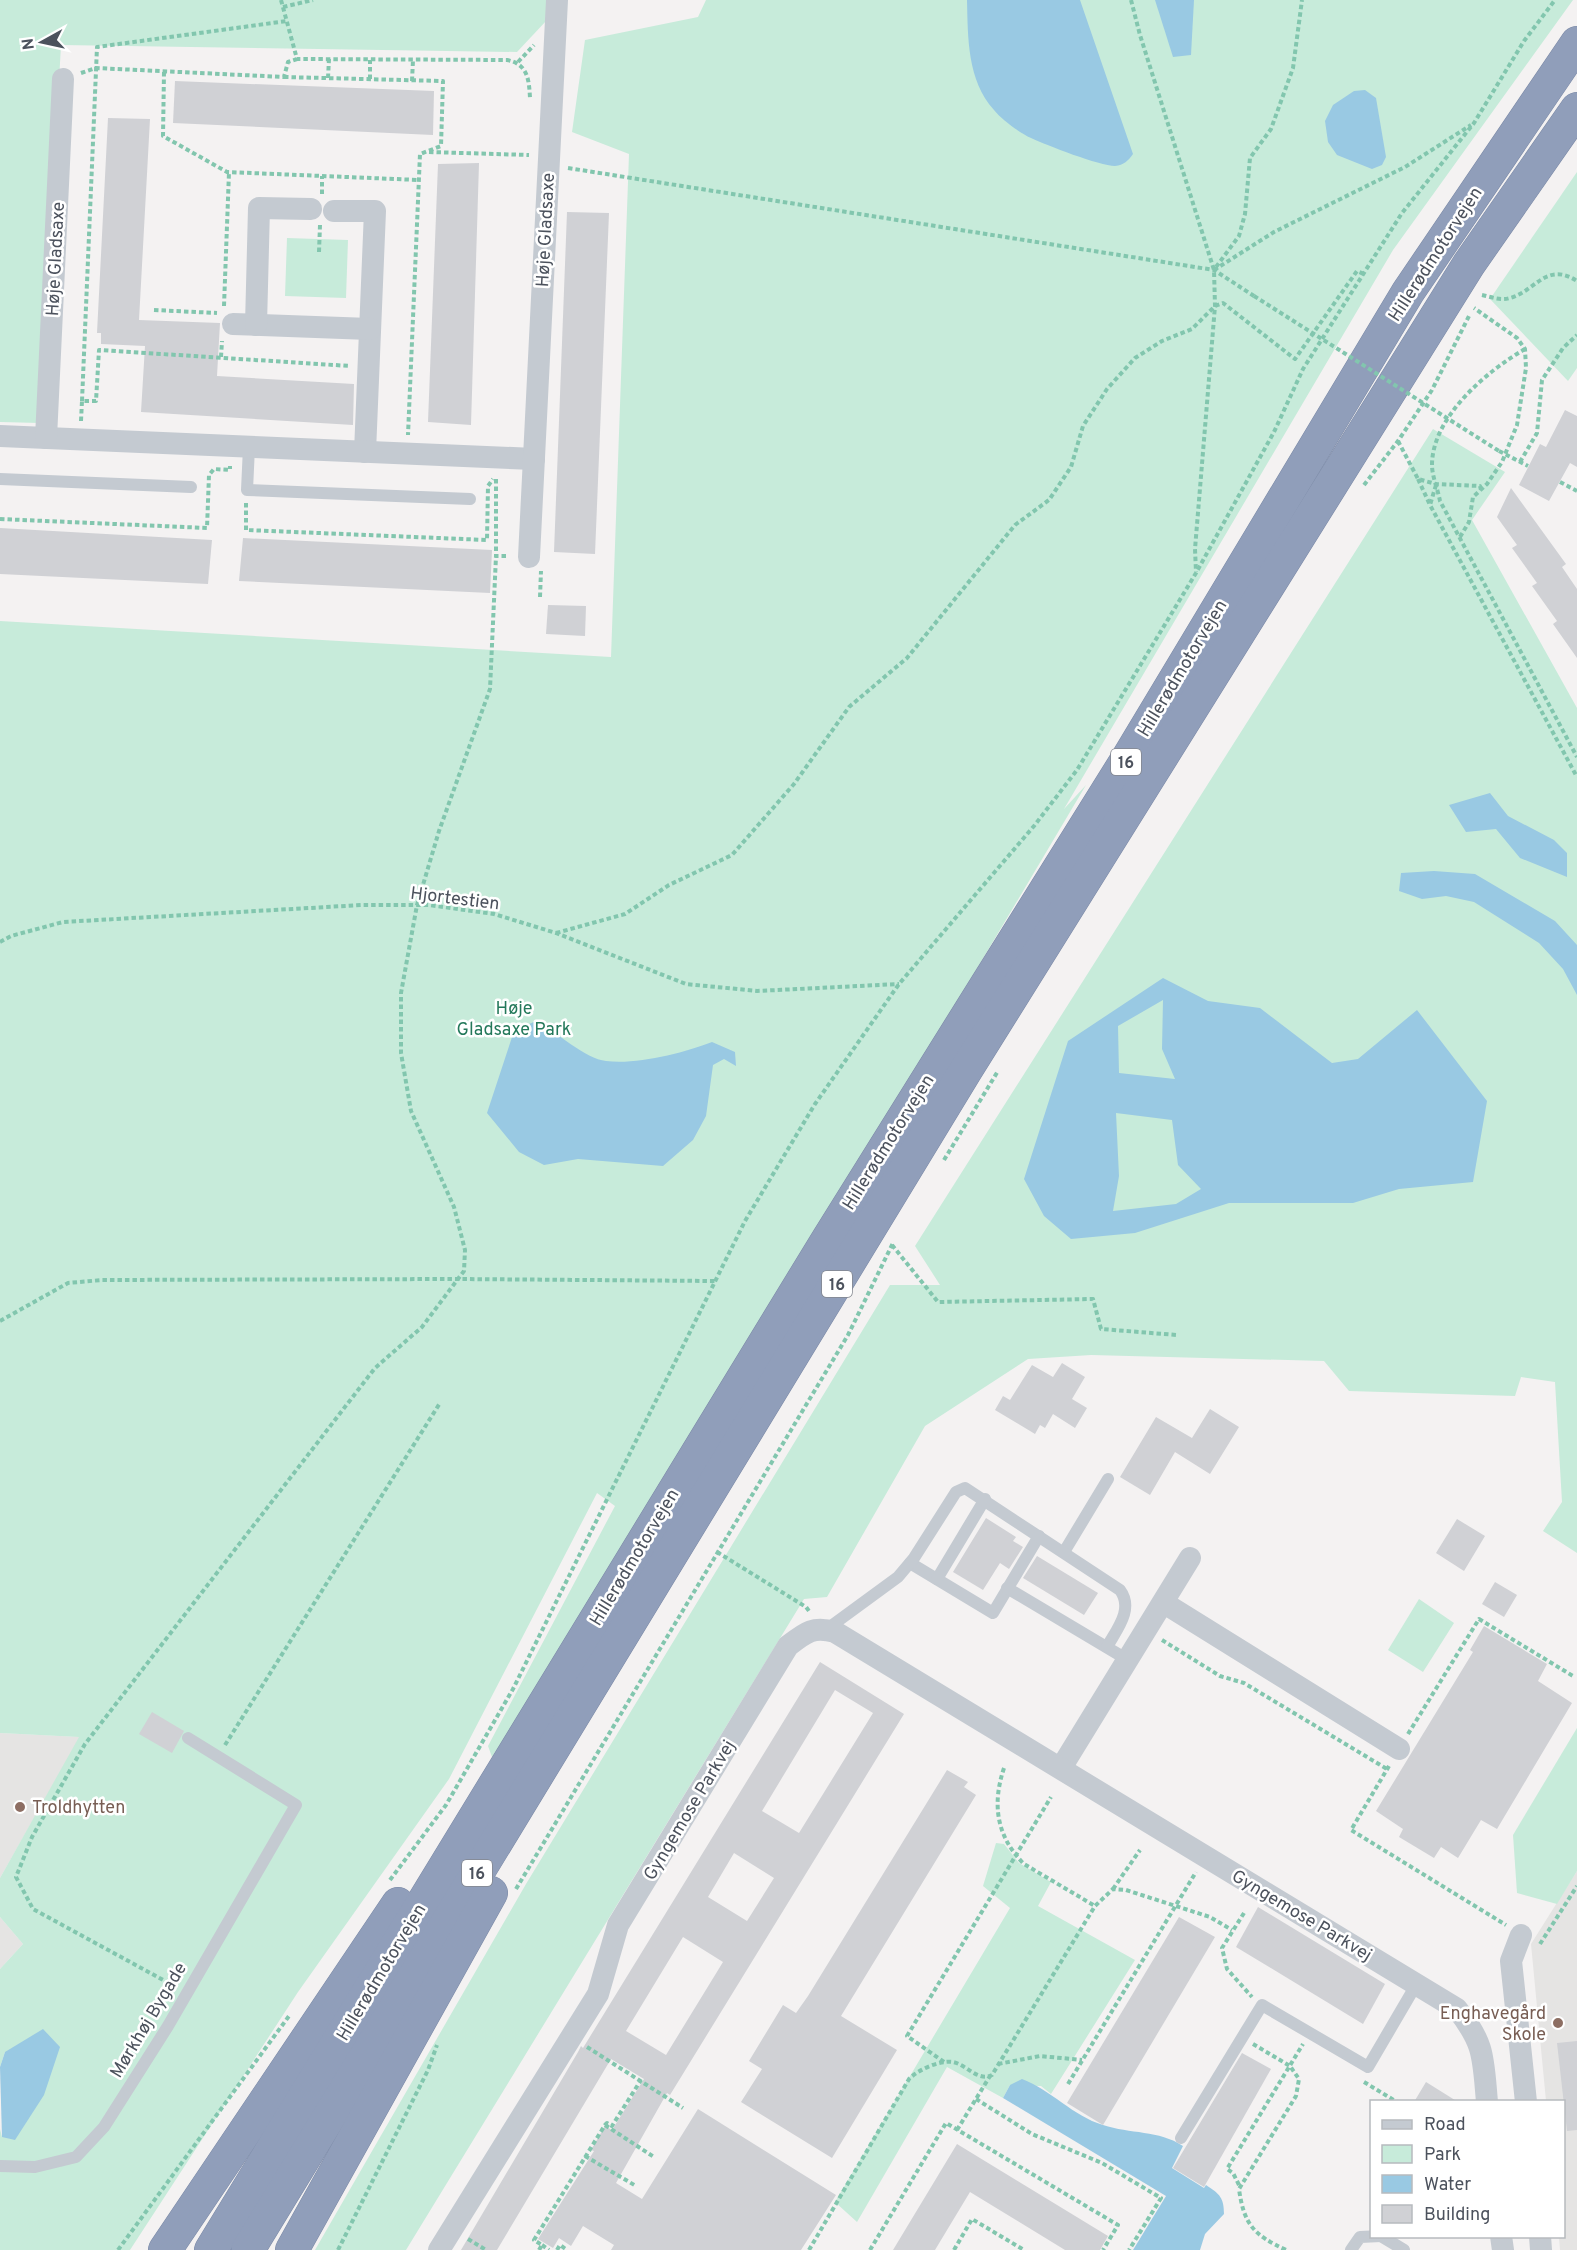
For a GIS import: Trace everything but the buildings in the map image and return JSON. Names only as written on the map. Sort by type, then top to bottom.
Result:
[{"type":"highway","name":"Hillerødmotorvejen","points":[[211,2250],[834,1229],[1128,758],[1408,292],[1577,43]]},
{"type":"highway","name":"Hillerødmotorvejen","points":[[248,2250],[966,1070],[1444,304],[1577,109]]},
{"type":"highway","points":[[292,2250],[539,1807],[707,1496]]},
{"type":"highway","points":[[165,2250],[377,1935],[554,1689]]},
{"type":"street","name":"Høje Gladsaxe","points":[[529,557],[534,459],[540,157],[557,0]]},
{"type":"street","name":"Høje Gladsaxe","points":[[46,438],[63,79]]},
{"type":"street","points":[[310,209],[260,208],[237,320],[370,329]]},
{"type":"street","points":[[334,210],[375,211],[365,452]]},
{"type":"street","points":[[0,436],[534,459]]},
{"type":"street","points":[[1061,1768],[1190,1558]]},
{"type":"street","points":[[1164,1603],[1400,1749]]},
{"type":"street","name":"Gyngemose Parkvej","points":[[439,2250],[598,1994],[618,1925],[789,1646],[804,1634],[823,1629],[836,1632],[1457,2009],[1474,2031],[1483,2054],[1488,2100]]},
{"type":"street","points":[[1521,1935],[1511,1960],[1526,2100]]},
{"type":"lane","points":[[249,447],[247,490],[470,499]]},
{"type":"lane","points":[[0,479],[191,486]]},
{"type":"lane","points":[[1064,1552],[1108,1479]]},
{"type":"lane","points":[[823,1629],[890,1583],[910,1563],[958,1490],[969,1489],[1120,1590],[1126,1600],[1127,1609],[1107,1647]]},
{"type":"lane","points":[[937,1579],[985,1499]]},
{"type":"lane","points":[[910,1563],[993,1613],[1039,1536]]},
{"type":"lane","points":[[1007,1588],[1128,1660]]},
{"type":"lane","points":[[189,1738],[219,1756]]},
{"type":"lane","name":"Mørkhøj Bygade","points":[[0,2166],[35,2167],[76,2157],[104,2127],[187,1992],[296,1804],[219,1756]]},
{"type":"lane","points":[[1181,2138],[1262,2005],[1368,2067],[1416,1985]]},
{"type":"lane","points":[[1351,2250],[1360,2237],[1370,2237]]},
{"type":"lane","points":[[1384,2238],[1404,2250]]},
{"type":"path","points":[[281,0],[297,59]]},
{"type":"path","points":[[283,7],[313,0]]},
{"type":"path","points":[[1131,0],[1214,270],[1215,306],[1195,549],[1196,573]]},
{"type":"path","points":[[1214,270],[1239,236],[1245,214],[1250,158],[1271,129],[1293,68],[1302,0]]},
{"type":"path","points":[[384,1888],[446,1805],[513,1689],[745,1221],[814,1104],[898,984],[1034,826],[1077,770],[1196,573],[1274,432],[1303,369],[1402,213],[1474,123],[1524,40],[1554,0]]},
{"type":"path","points":[[80,440],[97,47],[287,21]]},
{"type":"path","points":[[284,77],[288,62],[297,59],[518,62],[528,78],[530,100]]},
{"type":"path","points":[[328,78],[329,59]]},
{"type":"path","points":[[370,60],[370,80]]},
{"type":"path","points":[[412,81],[413,60]]},
{"type":"path","points":[[63,79],[96,68],[284,77],[444,81],[441,146],[420,154],[407,454]]},
{"type":"path","points":[[164,72],[163,136],[229,172],[418,180]]},
{"type":"path","points":[[1214,270],[1283,228],[1406,167],[1474,123]]},
{"type":"path","points":[[427,152],[536,156],[1214,270],[1501,452],[1528,466]]},
{"type":"path","points":[[221,357],[237,320],[229,172]]},
{"type":"path","points":[[556,933],[625,914],[669,885],[732,855],[794,784],[849,707],[907,658],[1015,525],[1049,500],[1071,467],[1083,426],[1107,389],[1135,358],[1162,341],[1192,329],[1215,306],[1223,303],[1295,359],[1357,271],[1364,274]]},
{"type":"path","points":[[1482,294],[1508,299],[1527,291],[1538,279],[1557,274],[1577,281]]},
{"type":"path","points":[[1359,490],[1398,441],[1432,390],[1488,285]]},
{"type":"path","points":[[1460,538],[1469,522],[1473,497],[1502,462],[1501,452],[1517,425],[1526,368],[1524,349],[1508,329],[1474,308]]},
{"type":"path","points":[[154,310],[237,320]]},
{"type":"path","points":[[1520,462],[1537,433],[1542,380],[1563,348],[1577,335]]},
{"type":"path","points":[[1524,349],[1494,369],[1455,406],[1436,444],[1432,465],[1440,501],[1577,757]]},
{"type":"path","points":[[82,401],[96,401],[99,350],[368,367]]},
{"type":"path","points":[[1398,441],[1430,505],[1577,777]]},
{"type":"path","points":[[0,519],[207,528],[209,475]]},
{"type":"path","points":[[187,1992],[33,1909],[16,1876],[32,1837],[86,1744],[375,1368],[422,1327],[464,1271],[465,1250],[454,1207],[411,1111],[401,1053],[401,993],[417,905],[439,831],[490,689],[496,556],[496,479]]},
{"type":"path","points":[[1418,479],[1436,484],[1480,486],[1481,490]]},
{"type":"path","points":[[1560,482],[1577,490]]},
{"type":"path","points":[[1430,505],[1436,484]]},
{"type":"path","points":[[247,490],[246,530],[487,540],[488,486]]},
{"type":"path","points":[[496,556],[529,557]]},
{"type":"path","name":"Hjortestien","points":[[0,942],[11,936],[63,922],[362,905],[417,905],[494,914],[556,933],[686,984],[757,991],[898,984]]},
{"type":"path","points":[[942,1164],[1003,1063]]},
{"type":"path","points":[[514,1893],[848,1335],[898,1235]]},
{"type":"path","points":[[892,1245],[938,1302],[1093,1299],[1101,1329],[1177,1335]]},
{"type":"path","points":[[0,1321],[68,1283],[458,1279],[715,1281]]},
{"type":"path","points":[[219,1756],[440,1403]]},
{"type":"path","points":[[717,1552],[806,1607],[823,1629]]},
{"type":"path","points":[[1521,1935],[1350,1830],[1479,1618],[1573,1676]]},
{"type":"path","points":[[1146,1630],[1220,1676],[1244,1683],[1387,1769]]},
{"type":"path","points":[[1004,1768],[997,1789],[997,1814],[1002,1834],[1015,1855],[1024,1864],[1095,1906]]},
{"type":"path","points":[[944,2062],[907,2036],[1050,1797]]},
{"type":"path","points":[[957,2130],[1095,1906],[1113,1889],[1140,1850]]},
{"type":"path","points":[[1068,2084],[1190,1881]]},
{"type":"path","points":[[1511,1960],[1537,1949],[1577,1886]]},
{"type":"path","points":[[1113,1889],[1126,1890],[1210,1917],[1232,1930]]},
{"type":"path","points":[[1244,1913],[1222,1948],[1227,1969],[1250,1996],[1262,2005]]},
{"type":"path","points":[[118,2250],[294,2009]]},
{"type":"path","points":[[1286,2250],[1267,2241],[1250,2226],[1242,2211],[1239,2185],[1233,2173],[1227,2169],[1310,2033]]},
{"type":"path","points":[[571,2037],[683,2108]]},
{"type":"path","points":[[338,2250],[428,2070],[440,2038]]},
{"type":"path","points":[[1239,2185],[1296,2096],[1299,2079],[1290,2066],[1242,2038]]},
{"type":"path","points":[[998,2064],[1040,2056],[1082,2060]]},
{"type":"path","points":[[809,2250],[909,2079],[915,2073],[944,2062],[953,2062],[980,2076],[990,2076]]},
{"type":"path","points":[[1368,2067],[1361,2080],[1394,2100]]},
{"type":"path","points":[[605,2125],[607,2123],[612,2126],[640,2080]]},
{"type":"path","points":[[976,2099],[1032,2134],[1102,2163],[1161,2198],[1129,2250]]},
{"type":"path","points":[[870,2250],[946,2123],[1118,2224],[1103,2250]]},
{"type":"path","points":[[549,2250],[534,2240],[605,2125]]},
{"type":"path","points":[[605,2125],[654,2157]]},
{"type":"path","points":[[585,2156],[636,2186]]},
{"type":"path","points":[[954,2250],[972,2219],[1024,2250]]},
{"type":"path","points":[[539,2250],[542,2245]]},
{"type":"path","points":[[557,2250],[560,2245],[567,2250]]},
{"type":"shaded area","name":"Troldhytten","points":[[0,1733],[80,1737],[0,1878]]},
{"type":"shaded area","name":"Enghavegård Skole","points":[[1577,1871],[1577,2250],[1560,2250],[1559,2238],[1565,2238],[1565,2100],[1546,2100],[1531,1944]]},
{"type":"shaded area","points":[[0,1917],[23,1944],[0,1969]]},
{"type":"green space","points":[[0,0],[548,0],[547,20],[517,52],[61,45],[40,423],[0,422]]},
{"type":"green space","name":"Høje Gladsaxe Park","points":[[706,0],[1573,0],[1393,250],[1064,809],[1086,785],[744,1361],[628,1550],[492,1757],[488,1746],[615,1506],[597,1493],[449,1779],[298,1992],[130,2250],[0,2250],[0,2129],[2,2137],[5,2052],[0,2067],[0,1969],[23,1944],[0,1917],[0,1878],[79,1737],[0,1733],[0,621],[611,657],[629,154],[572,132],[585,40],[698,17]]},
{"type":"green space","points":[[1577,172],[1577,368],[1568,381],[1490,299]]},
{"type":"green space","points":[[287,238],[348,240],[346,298],[285,296]]},
{"type":"green space","points":[[1433,429],[1505,472],[1472,520],[1577,708],[1577,1553],[1543,1531],[1562,1502],[1555,1382],[1521,1377],[1515,1396],[1349,1391],[1324,1361],[1091,1355],[1028,1359],[925,1426],[827,1597],[804,1599],[406,2250],[315,2250],[526,1884],[890,1285],[940,1285],[915,1246]]},
{"type":"green space","points":[[1419,1599],[1454,1623],[1423,1672],[1388,1650]]},
{"type":"green space","points":[[1577,1728],[1577,1871],[1557,1904],[1517,1893],[1513,1835]]},
{"type":"green space","points":[[996,1843],[1004,1844],[1019,1863],[1051,1882],[1038,1906],[1135,1960],[1051,2094],[1041,2086],[1010,2085],[1003,2098],[947,2067],[857,2222],[835,2202],[1010,1908],[983,1886]]},
{"type":"water","points":[[967,0],[1080,0],[1133,154],[1127,161],[1115,166],[1073,155],[1027,136],[997,114],[985,98],[974,72],[969,44]]},
{"type":"water","points":[[1155,0],[1194,0],[1191,55],[1173,57]]},
{"type":"water","points":[[1365,90],[1376,98],[1386,157],[1382,165],[1372,169],[1337,155],[1328,142],[1325,121],[1333,105],[1354,91]]},
{"type":"water","points":[[1490,793],[1508,816],[1554,840],[1567,853],[1567,877],[1520,858],[1496,829],[1466,832],[1449,805]]},
{"type":"water","points":[[1434,871],[1475,874],[1555,921],[1577,945],[1577,995],[1563,969],[1539,943],[1474,902],[1446,896],[1422,899],[1399,891],[1401,873]]},
{"type":"water","points":[[1163,978],[1208,1001],[1260,1008],[1332,1063],[1358,1059],[1417,1010],[1487,1101],[1473,1182],[1399,1189],[1353,1203],[1229,1203],[1135,1233],[1071,1239],[1044,1216],[1024,1179],[1068,1041]],"holes":[[[1163,1000],[1162,1049],[1175,1079],[1119,1073],[1118,1026]],[[1116,1113],[1172,1120],[1178,1165],[1201,1189],[1176,1204],[1113,1211],[1119,1176]]]},
{"type":"water","points":[[538,1020],[589,1055],[606,1061],[645,1060],[712,1042],[735,1052],[736,1066],[724,1059],[713,1065],[706,1116],[693,1140],[663,1166],[578,1159],[544,1165],[519,1152],[487,1113],[514,1031]]},
{"type":"water","points":[[43,2029],[60,2047],[44,2095],[15,2140],[2,2137],[0,2067],[5,2052]]},
{"type":"water","points":[[1022,2079],[1092,2121],[1113,2128],[1164,2137],[1183,2146],[1172,2168],[1204,2188],[1206,2185],[1211,2188],[1218,2194],[1223,2204],[1224,2214],[1205,2234],[1200,2250],[1133,2250],[1166,2196],[1003,2098],[1010,2085]]},
{"type":"place","name":"Troldhytten","points":[[20,1807]]},
{"type":"place","name":"Enghavegård Skole","points":[[1558,2023]]}]
